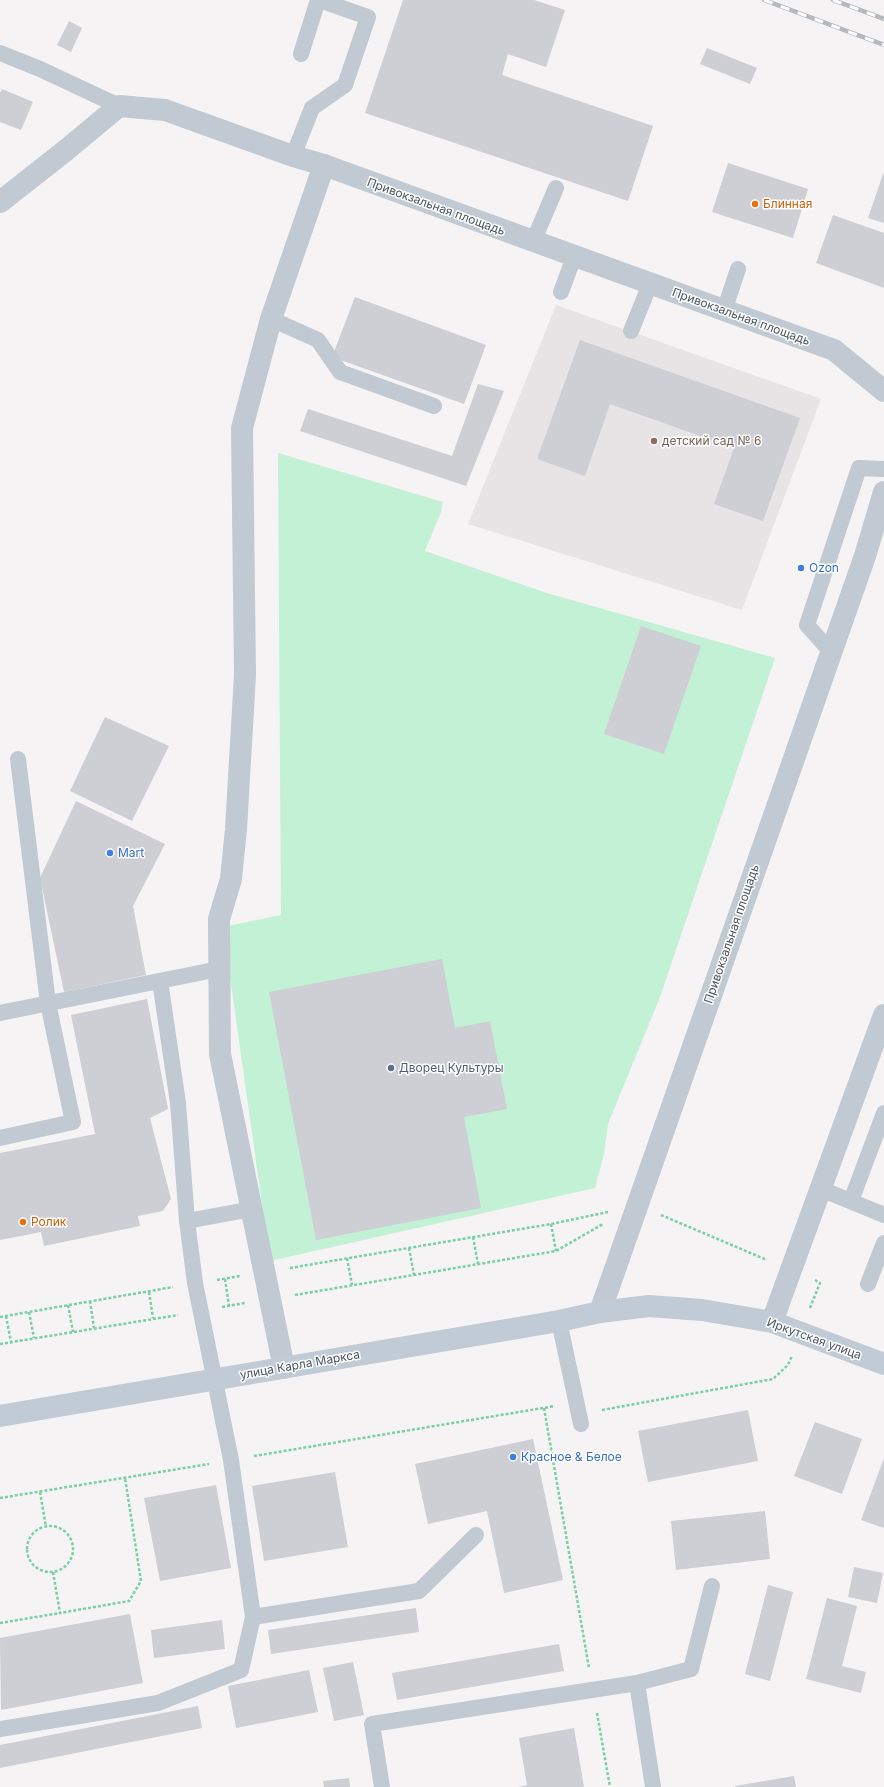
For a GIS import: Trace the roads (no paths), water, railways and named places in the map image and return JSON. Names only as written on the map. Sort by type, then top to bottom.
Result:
[{"type":"main road","name":"Иркутская улица","points":[[600,1312],[649,1306],[702,1310],[772,1322],[884,1364]]},
{"type":"main road","name":"улица Карла Маркса","points":[[0,1416],[559,1321],[600,1312]]},
{"type":"street","name":"Привокзальная площадь","points":[[119,106],[165,110],[293,156],[324,165],[574,257],[834,350],[884,391]]},
{"type":"street","points":[[0,202],[65,152],[119,106]]},
{"type":"street","points":[[284,1368],[220,1054],[219,919],[231,879],[236,829],[245,675],[242,428],[271,319],[324,165]]},
{"type":"street","name":"Привокзальная площадь","points":[[600,1312],[865,556],[884,492]]},
{"type":"street","points":[[865,556],[884,540]]},
{"type":"street","points":[[772,1322],[884,1015]]},
{"type":"lane","points":[[293,156],[312,108],[345,85],[368,17],[319,0],[301,54]]},
{"type":"lane","points":[[0,53],[40,69],[119,106]]},
{"type":"lane","points":[[533,242],[556,188]]},
{"type":"lane","points":[[561,292],[574,257]]},
{"type":"lane","points":[[724,311],[738,269]]},
{"type":"lane","points":[[631,331],[650,284]]},
{"type":"lane","points":[[271,319],[318,340],[340,372],[434,406]]},
{"type":"lane","points":[[831,652],[807,625],[859,468],[884,469]]},
{"type":"lane","points":[[0,1138],[74,1122],[48,1003],[18,759]]},
{"type":"lane","points":[[0,1013],[219,969]]},
{"type":"lane","points":[[0,1729],[158,1703],[241,1670],[253,1617],[230,1460],[194,1272],[187,1221],[178,1103],[160,981]]},
{"type":"lane","points":[[851,1201],[884,1113]]},
{"type":"lane","points":[[820,1189],[884,1215]]},
{"type":"lane","points":[[187,1221],[252,1209]]},
{"type":"lane","points":[[868,1284],[884,1243]]},
{"type":"lane","points":[[559,1321],[581,1424]]},
{"type":"lane","points":[[253,1617],[419,1591],[476,1535]]},
{"type":"lane","points":[[382,1787],[372,1724],[637,1684],[691,1669],[712,1586]]},
{"type":"lane","points":[[637,1684],[653,1787]]},
{"type":"railway","points":[[764,0],[884,45]]},
{"type":"railway","points":[[833,0],[884,19]]},
{"type":"place","name":"Блинная","points":[[755,204]]},
{"type":"place","name":"детский сад № 6","points":[[654,441]]},
{"type":"place","name":"Ozon","points":[[801,568]]},
{"type":"place","name":"Mart","points":[[110,853]]},
{"type":"place","name":"Дворец Культуры","points":[[391,1068]]},
{"type":"place","name":"Ролик","points":[[23,1222]]},
{"type":"place","name":"Красное & Белое","points":[[513,1457]]}]
